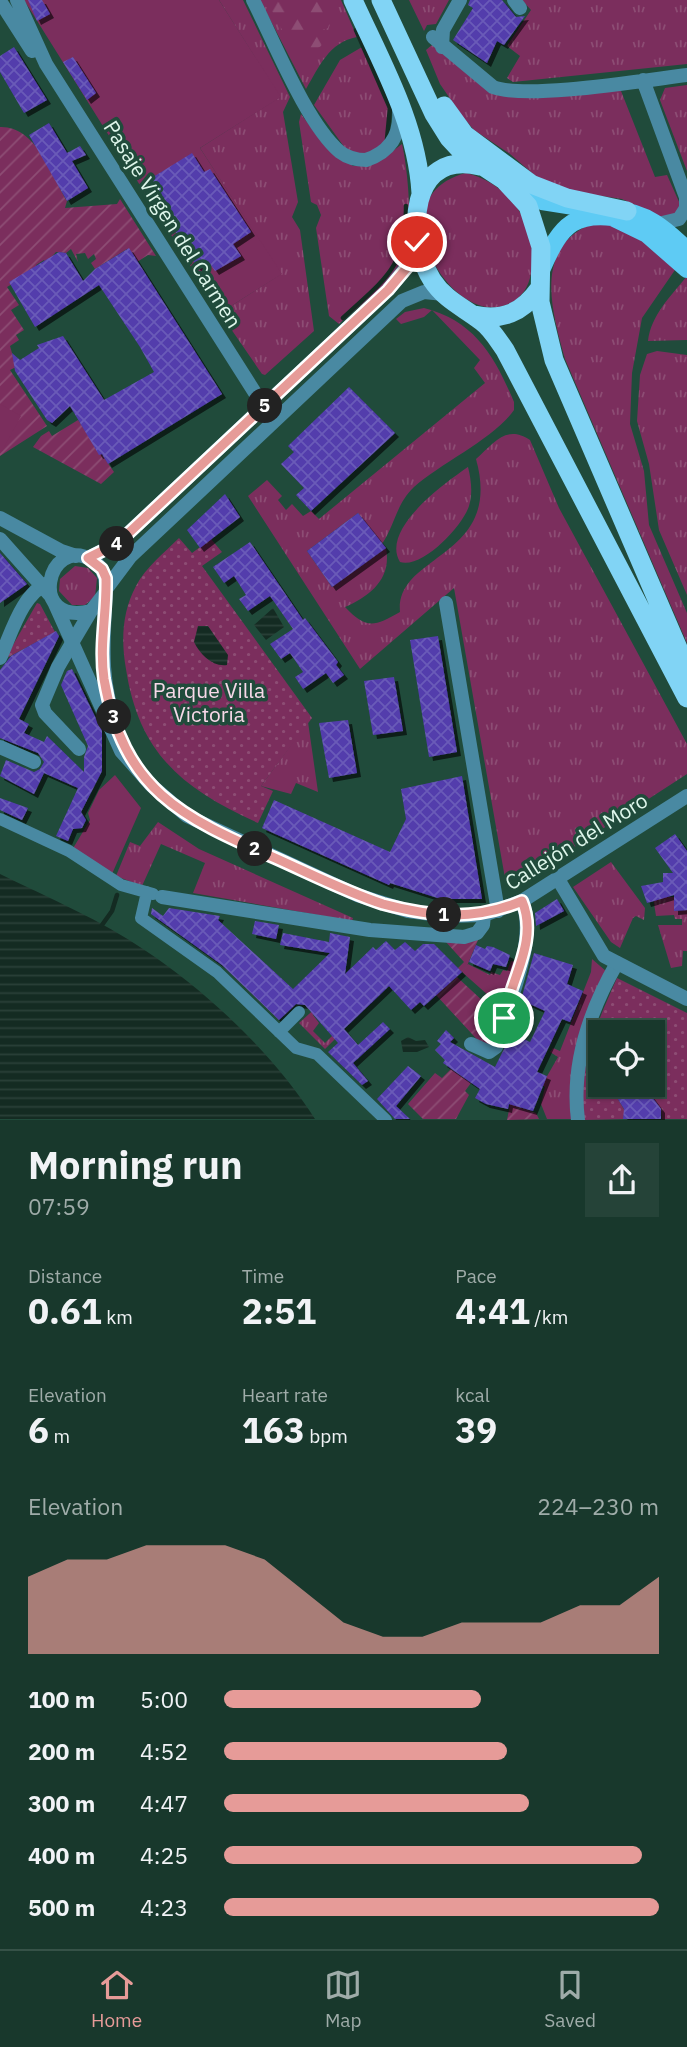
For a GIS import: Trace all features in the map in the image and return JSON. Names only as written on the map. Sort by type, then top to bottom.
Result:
[{"type":"highway","points":[[353,0],[412,136],[421,193],[415,214],[417,242],[423,263],[443,294],[492,331],[517,372],[687,698]]},
{"type":"highway","points":[[381,0],[440,126],[463,153],[519,193],[538,233],[542,319],[554,360],[687,669]]},
{"type":"highway","points":[[400,42],[419,60],[452,121],[474,143],[546,191],[619,214]]},
{"type":"highway","points":[[421,193],[442,170],[466,164],[484,167]]},
{"type":"highway","points":[[473,315],[491,318],[510,314],[522,308],[539,289]]},
{"type":"main road","points":[[519,193],[556,204],[619,214],[658,225],[686,248]]},
{"type":"main road","points":[[619,214],[687,269]]},
{"type":"main road","points":[[541,269],[550,249],[568,223],[585,216],[619,214],[648,226],[676,249],[686,248]]},
{"type":"street","name":"Pasaje Virgen del Carmen","points":[[17,0],[46,64],[264,407]]},
{"type":"street","points":[[253,0],[304,102],[329,140],[342,153],[366,160],[389,146],[400,124],[398,102]]},
{"type":"street","points":[[460,0],[438,42],[494,87],[505,91],[687,75]]},
{"type":"street","name":"Pasaje Virgen del Carmen","points":[[0,1],[33,52],[46,64]]},
{"type":"street","points":[[643,80],[687,199],[686,208],[679,219],[658,225]]},
{"type":"street","points":[[133,762],[121,751],[49,592],[59,563],[118,543],[396,282],[410,264],[417,242]]},
{"type":"street","points":[[79,749],[45,713],[42,705],[58,667],[91,611],[130,557],[402,302],[424,292],[443,294]]},
{"type":"street","points":[[0,517],[61,551],[83,557],[102,569],[106,591],[102,658],[104,676],[116,723],[133,762]]},
{"type":"street","points":[[0,539],[49,592],[74,614],[91,611]]},
{"type":"street","points":[[0,658],[30,597],[49,592]]},
{"type":"street","points":[[446,603],[499,911]]},
{"type":"street","points":[[0,747],[34,762]]},
{"type":"street","name":"Callejón del Moro","points":[[133,762],[169,802],[187,816],[216,832],[357,895],[408,911],[463,916],[484,915],[522,901],[687,796]]},
{"type":"street","points":[[0,819],[68,851],[121,885],[162,897],[370,930],[464,937],[477,933],[483,925],[484,915]]},
{"type":"street","points":[[558,879],[597,948],[617,963],[687,999]]},
{"type":"street","points":[[147,892],[141,918],[217,972],[296,1048],[317,1054],[386,1119]]},
{"type":"street","points":[[471,1044],[489,1052],[499,1043],[525,950],[527,921],[522,901]]},
{"type":"street","points":[[452,935],[462,930],[463,916]]},
{"type":"street","points":[[578,1119],[575,1088],[581,1053],[593,1017],[617,963]]},
{"type":"street","points":[[279,1032],[299,1012]]},
{"type":"green space","points":[[24,0],[219,0],[281,97],[200,148],[282,274],[220,313]]},
{"type":"green space","points":[[219,0],[243,0],[290,97],[283,112],[298,202],[292,217],[300,230],[314,331],[265,375],[220,313],[281,274],[200,148],[280,97]]},
{"type":"green space","points":[[260,0],[341,0],[357,37],[332,50],[320,64],[306,89]]},
{"type":"green space","points":[[266,0],[322,0],[322,11],[331,18],[328,28],[322,30],[325,36],[321,46],[309,54],[292,45]]},
{"type":"green space","points":[[409,0],[449,0],[436,24],[427,25],[424,31]]},
{"type":"green space","points":[[522,0],[687,0],[687,64],[513,82],[507,78],[520,56],[507,46],[531,10]]},
{"type":"green space","points":[[432,45],[490,90],[621,91],[655,177],[667,175],[680,204],[677,213],[665,219],[622,199],[561,190],[539,179],[510,154],[474,130],[462,116],[440,84],[426,50]]},
{"type":"green space","points":[[362,47],[383,93],[390,119],[389,131],[384,143],[373,153],[350,155],[314,105],[340,60]]},
{"type":"green space","points":[[687,85],[687,171],[660,100],[665,88]]},
{"type":"green space","points":[[301,114],[324,145],[353,166],[381,160],[402,144],[404,155],[409,234],[404,258],[392,277],[339,324],[329,316],[316,228],[321,215],[317,205],[311,202],[299,122]]},
{"type":"green space","points":[[0,127],[13,129],[33,143],[67,201],[65,208],[117,204],[120,199],[156,256],[148,255],[137,262],[127,249],[95,269],[91,263],[96,259],[94,254],[88,259],[85,253],[76,254],[78,262],[71,249],[66,253],[56,252],[46,263],[44,260],[36,265],[37,269],[7,287],[19,305],[11,310],[24,330],[16,335],[19,340],[10,346],[16,367],[10,370],[47,426],[0,456]]},
{"type":"green space","points":[[466,173],[481,178],[506,195],[524,220],[529,234],[532,265],[527,287],[518,298],[495,307],[472,302],[451,286],[434,263],[424,236],[425,210],[438,188]]},
{"type":"green space","points":[[594,223],[618,227],[629,232],[677,267],[642,318],[632,373],[630,424],[644,471],[649,525],[687,613],[687,643],[565,359],[555,321],[551,282],[554,264],[561,247],[574,234]]},
{"type":"green space","points":[[687,276],[687,340],[648,341],[657,314]]},
{"type":"green space","points":[[424,308],[431,310],[424,317],[401,324],[396,319],[405,312]]},
{"type":"green space","points":[[433,311],[457,322],[481,343],[507,386],[514,402],[514,410],[494,430],[414,487],[399,507],[382,544],[358,513],[307,551],[332,587],[386,548],[386,569],[377,585],[363,598],[345,607],[365,622],[377,623],[391,617],[400,612],[403,593],[414,577],[463,536],[475,517],[481,492],[476,459],[507,435],[514,434],[530,440],[559,508],[687,744],[687,774],[559,857],[555,852],[541,860],[543,867],[523,878],[519,872],[505,878],[454,588],[360,669],[248,496],[267,480],[282,496],[278,500],[286,510],[292,504],[303,516],[311,511],[319,519],[485,383],[474,368],[480,360]]},
{"type":"green space","points":[[657,351],[687,355],[687,595],[659,530],[649,464],[637,421],[640,375],[647,354]]},
{"type":"green space","points":[[0,404],[21,416],[2,451],[0,450]]},
{"type":"green space","points":[[78,420],[114,472],[101,484],[33,447],[41,436],[49,431],[52,436]]},
{"type":"green space","points":[[468,467],[470,501],[458,525],[430,553],[409,562],[400,562],[396,549],[399,535],[407,521],[432,495]]},
{"type":"green space","name":"Parque Villa Victoria","points":[[179,538],[192,553],[211,539],[222,552],[202,566],[312,718],[261,786],[273,791],[258,823],[208,797],[169,765],[154,746],[132,699],[123,648],[128,606],[145,573]]},
{"type":"green space","points":[[75,566],[88,568],[97,578],[95,597],[85,605],[72,605],[59,591],[60,579]]},
{"type":"green space","points":[[37,603],[55,632],[5,659]]},
{"type":"green space","points":[[308,722],[318,792],[296,783],[291,794],[261,786]]},
{"type":"green space","points":[[115,775],[141,808],[112,874],[72,850],[90,820],[88,813],[99,790]]},
{"type":"green space","points":[[158,822],[199,849],[353,918],[352,921],[193,893],[205,863],[161,844],[142,886],[116,876],[130,842],[140,846]]},
{"type":"green space","points":[[611,862],[645,908],[644,920],[636,916],[633,918],[620,948],[611,942],[573,887]]},
{"type":"green space","points":[[653,897],[674,897],[674,911],[687,910],[687,951],[683,951],[682,966],[671,968],[658,925],[682,925],[682,919],[675,919],[674,915],[656,916]]},
{"type":"green space","points":[[478,940],[467,966],[461,973],[458,968],[464,962],[446,942]]},
{"type":"green space","points":[[592,959],[607,972],[596,1020],[588,1020],[588,1057],[574,1119],[547,1119],[541,1104],[545,1087],[542,1085],[558,1057],[550,1052],[553,1048],[560,1051],[591,972]]},
{"type":"green space","points":[[511,961],[516,962],[503,1003],[498,1004],[462,972],[468,964],[490,975],[491,972],[500,975],[503,970],[507,971]]},
{"type":"green space","points":[[457,977],[499,1016],[491,1043],[484,1047],[436,995]]},
{"type":"green space","points":[[617,978],[687,1013],[687,1119],[662,1119],[661,1109],[652,1097],[665,1097],[665,1020],[599,1020]]},
{"type":"green space","points":[[319,1005],[313,1015],[319,1023],[313,1031],[325,1043],[333,1035],[336,1038],[325,1049],[299,1023]]},
{"type":"green space","points":[[588,1056],[588,1097],[617,1097],[625,1111],[623,1119],[584,1120],[583,1082]]},
{"type":"green space","points":[[451,1069],[471,1083],[465,1091],[469,1095],[456,1119],[423,1119],[408,1104],[435,1073],[442,1078]]},
{"type":"green space","points":[[511,1100],[520,1103],[519,1107],[536,1113],[539,1119],[507,1120]]},
{"type":"shaded area","points":[[273,608],[284,627],[266,640],[254,625]]},
{"type":"shaded area","points":[[198,626],[208,626],[228,655],[227,665],[212,662],[200,651],[194,642]]},
{"type":"shaded area","points":[[0,874],[111,929],[194,986],[260,1049],[299,1095],[315,1119],[0,1119]]},
{"type":"shaded area","points":[[408,1037],[416,1041],[425,1040],[429,1047],[417,1052],[403,1052],[401,1041]]},
{"type":"building","points":[[28,0],[42,0],[50,14],[37,21]]},
{"type":"building","points":[[470,0],[502,0],[516,17],[525,16],[504,45],[497,41],[487,63],[453,40],[473,8],[468,5]]},
{"type":"building","points":[[14,47],[47,100],[24,113],[0,72],[0,56]]},
{"type":"building","points":[[73,57],[96,93],[87,100],[63,62]]},
{"type":"building","points":[[49,123],[67,153],[80,146],[86,155],[72,161],[88,188],[67,201],[29,135]]},
{"type":"building","points":[[192,153],[204,172],[210,169],[251,232],[233,244],[241,256],[215,271],[208,261],[197,267],[145,182]]},
{"type":"building","points":[[129,248],[222,394],[108,464],[102,454],[99,455],[70,406],[52,423],[47,420],[15,371],[12,353],[20,360],[39,348],[37,345],[63,336],[104,400],[154,372],[99,285],[35,327],[9,282],[59,252],[66,253],[83,281],[95,269]]},
{"type":"building","points":[[349,387],[395,433],[311,511],[296,495],[304,488],[281,464],[294,452],[288,446]]},
{"type":"building","points":[[225,494],[240,517],[200,548],[187,530]]},
{"type":"building","points":[[358,513],[386,548],[332,587],[307,551]]},
{"type":"building","points":[[250,542],[303,620],[305,618],[338,662],[336,665],[344,675],[333,683],[326,673],[303,689],[295,677],[303,672],[290,653],[281,659],[270,644],[293,629],[270,596],[248,611],[239,599],[246,595],[234,576],[224,583],[213,567]]},
{"type":"building","points":[[0,553],[27,584],[0,603]]},
{"type":"building","points":[[56,631],[59,636],[19,719],[29,724],[24,733],[44,742],[47,736],[84,772],[84,757],[88,746],[61,685],[67,671],[72,669],[102,731],[102,771],[81,812],[86,820],[82,828],[73,829],[68,841],[56,836],[78,788],[44,773],[34,794],[0,776],[6,760],[34,772],[40,769],[44,762],[38,753],[0,738],[0,670],[11,656]]},
{"type":"building","points":[[438,636],[457,752],[429,757],[410,640]]},
{"type":"building","points":[[394,677],[403,731],[373,735],[364,681]]},
{"type":"building","points":[[348,720],[357,773],[329,778],[319,723]]},
{"type":"building","points":[[462,776],[482,899],[441,899],[390,883],[389,885],[262,828],[274,800],[390,852],[406,819],[401,789]]},
{"type":"building","points":[[0,798],[28,808],[22,820],[0,810]]},
{"type":"building","points":[[675,834],[687,851],[687,910],[674,911],[674,895],[647,903],[641,886],[663,882],[663,873],[673,873],[655,848]]},
{"type":"building","points":[[557,899],[564,911],[536,926],[535,913]]},
{"type":"building","points":[[152,908],[163,916],[169,908],[220,916],[218,920],[293,989],[330,953],[280,945],[283,933],[329,942],[330,933],[350,937],[345,974],[373,947],[376,950],[386,941],[395,950],[405,942],[415,951],[423,944],[434,944],[462,972],[424,1006],[420,1002],[411,1010],[389,986],[344,1029],[358,1045],[383,1022],[390,1029],[353,1063],[368,1081],[362,1085],[328,1052],[338,1043],[305,1005],[296,1004],[279,1020],[222,965],[151,914]]},
{"type":"building","points":[[255,921],[279,925],[276,939],[252,934]]},
{"type":"building","points":[[476,945],[485,949],[487,946],[493,947],[510,955],[506,967],[493,964],[490,971],[469,962]]},
{"type":"building","points":[[534,953],[573,965],[567,984],[583,991],[570,1022],[562,1019],[537,1072],[547,1076],[533,1111],[509,1104],[508,1109],[486,1104],[475,1098],[480,1089],[443,1063],[445,1060],[435,1050],[441,1044],[437,1041],[446,1030],[454,1038],[450,1042],[495,1067],[512,1033],[530,1042],[545,1011],[521,1000]]},
{"type":"building","points":[[408,1066],[421,1076],[396,1106],[410,1119],[395,1119],[377,1099]]},
{"type":"building","points":[[617,1097],[652,1097],[661,1109],[661,1119],[623,1119],[624,1109]]},
{"type":"waterway","points":[[356,30],[390,108],[387,139]]},
{"type":"waterway","points":[[343,318],[382,282],[398,258],[405,227],[406,206]]},
{"type":"waterway","points":[[102,925],[112,911],[117,895]]},
{"type":"route","points":[[417,242],[410,264],[388,290],[118,543],[88,558],[96,562],[106,578],[102,658],[108,696],[133,762],[151,785],[187,816],[216,832],[383,904],[408,911],[463,916],[484,915],[522,901],[526,913],[525,950],[504,1018]]}]
